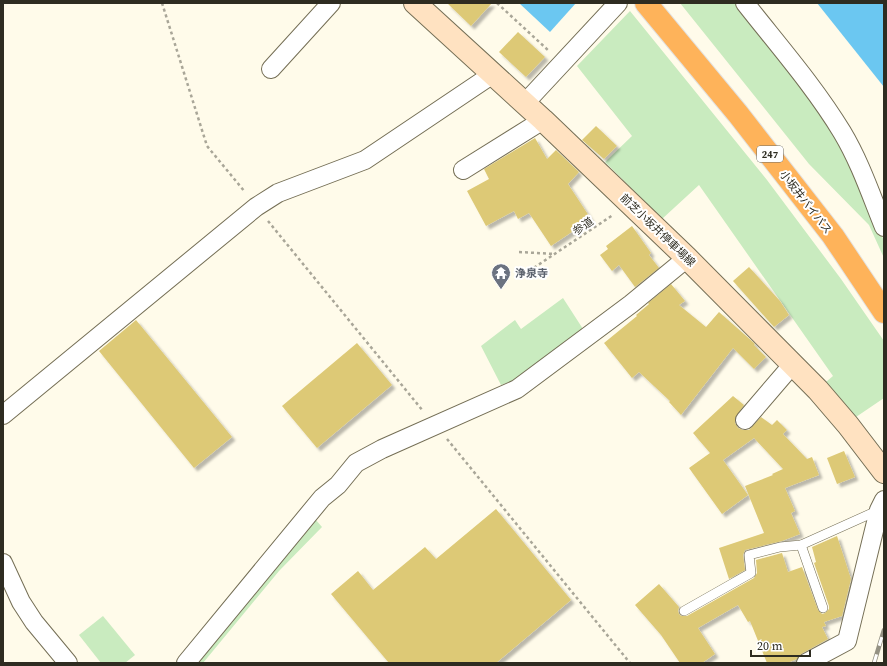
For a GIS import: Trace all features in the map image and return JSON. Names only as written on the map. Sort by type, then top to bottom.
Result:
[{"type":"highway","name":"小坂井バイパス","points":[[646,3],[738,114],[833,236],[884,312]]},
{"type":"main road","name":"前芝小坂井停車場線","points":[[415,3],[494,74],[688,258],[818,390],[848,425],[884,472]]},
{"type":"street","points":[[271,69],[331,3]]},
{"type":"street","points":[[525,103],[563,64],[618,3]]},
{"type":"street","points":[[745,3],[818,96],[843,133],[861,171],[884,227]]},
{"type":"street","points":[[3,415],[256,207],[278,193],[366,160],[494,74]]},
{"type":"street","points":[[463,170],[543,120]]},
{"type":"street","points":[[186,663],[322,498],[338,485],[356,463],[382,449],[517,389],[631,304],[688,258]]},
{"type":"street","points":[[745,420],[793,364]]},
{"type":"street","points":[[806,663],[847,641],[881,505]]},
{"type":"street","points":[[3,563],[21,602],[34,622],[68,663]]},
{"type":"lane","points":[[684,611],[751,573],[749,555],[780,547],[801,545],[881,505]]},
{"type":"lane","points":[[801,545],[823,608]]},
{"type":"path","points":[[162,3],[207,146],[630,663]]},
{"type":"path","points":[[497,3],[563,64]]},
{"type":"path","name":"参道","points":[[529,271],[619,211]]},
{"type":"path","points":[[519,252],[555,254]]},
{"type":"green space","points":[[680,3],[736,3],[821,112],[855,173],[884,241],[884,258],[869,225],[809,164]]},
{"type":"green space","points":[[630,11],[767,180],[841,279],[884,341],[884,398],[856,417],[826,382],[833,376],[699,185],[662,219],[605,162],[632,136],[577,66]]},
{"type":"green space","points":[[563,298],[583,329],[518,379],[501,385],[481,346],[515,320],[521,329]]},
{"type":"green space","points":[[315,519],[322,527],[279,571],[203,663],[197,663]]},
{"type":"green space","points":[[103,616],[135,655],[125,663],[101,663],[79,635]]},
{"type":"water","points":[[519,3],[576,3],[550,32]]},
{"type":"water","points":[[817,3],[884,3],[884,87]]},
{"type":"building","points":[[447,3],[492,3],[471,26]]},
{"type":"building","points":[[518,32],[545,57],[526,77],[499,52]]},
{"type":"building","points":[[596,126],[617,146],[604,159],[582,140]]},
{"type":"building","points":[[535,138],[547,159],[556,150],[579,172],[568,184],[591,219],[551,246],[529,213],[518,219],[514,211],[486,226],[467,191],[489,179],[484,169]]},
{"type":"building","points":[[632,226],[651,253],[649,255],[659,268],[635,287],[619,265],[612,271],[600,255],[608,249],[606,246]]},
{"type":"building","points":[[749,267],[780,301],[789,315],[774,327],[733,281]]},
{"type":"building","points":[[671,284],[685,301],[679,305],[706,327],[719,312],[753,342],[755,344],[754,345],[766,357],[754,369],[733,348],[681,415],[669,402],[670,401],[639,372],[632,378],[604,343],[637,316],[636,315],[649,304],[648,303]]},
{"type":"building","points":[[136,320],[232,437],[194,468],[99,351]]},
{"type":"building","points":[[357,343],[392,385],[317,448],[282,406]]},
{"type":"building","points":[[733,396],[744,405],[735,418],[735,423],[738,428],[749,430],[761,417],[772,425],[777,420],[787,430],[783,434],[807,459],[812,457],[819,475],[785,488],[795,511],[791,513],[800,534],[782,541],[745,550],[743,555],[745,570],[729,579],[719,548],[764,533],[745,486],[773,475],[772,474],[783,469],[754,438],[723,460],[748,495],[722,514],[689,468],[710,453],[693,433]]},
{"type":"building","points":[[844,451],[855,477],[837,484],[827,458]]},
{"type":"building","points":[[496,509],[571,600],[496,663],[389,663],[331,594],[358,571],[373,590],[425,547],[436,559]]},
{"type":"building","points":[[837,536],[851,579],[842,616],[824,622],[826,626],[822,627],[828,639],[801,654],[797,659],[787,663],[767,663],[750,621],[748,622],[738,605],[698,628],[715,654],[702,663],[680,663],[661,635],[635,605],[659,584],[679,607],[679,614],[681,616],[687,616],[754,578],[757,573],[756,560],[782,553],[788,572],[802,567],[818,610],[822,614],[825,613],[829,609],[829,606],[814,563],[816,562],[812,547]]},
{"type":"railway","points":[[874,663],[884,630]]},
{"type":"place","name":"浄泉寺","points":[[501,290]]}]
